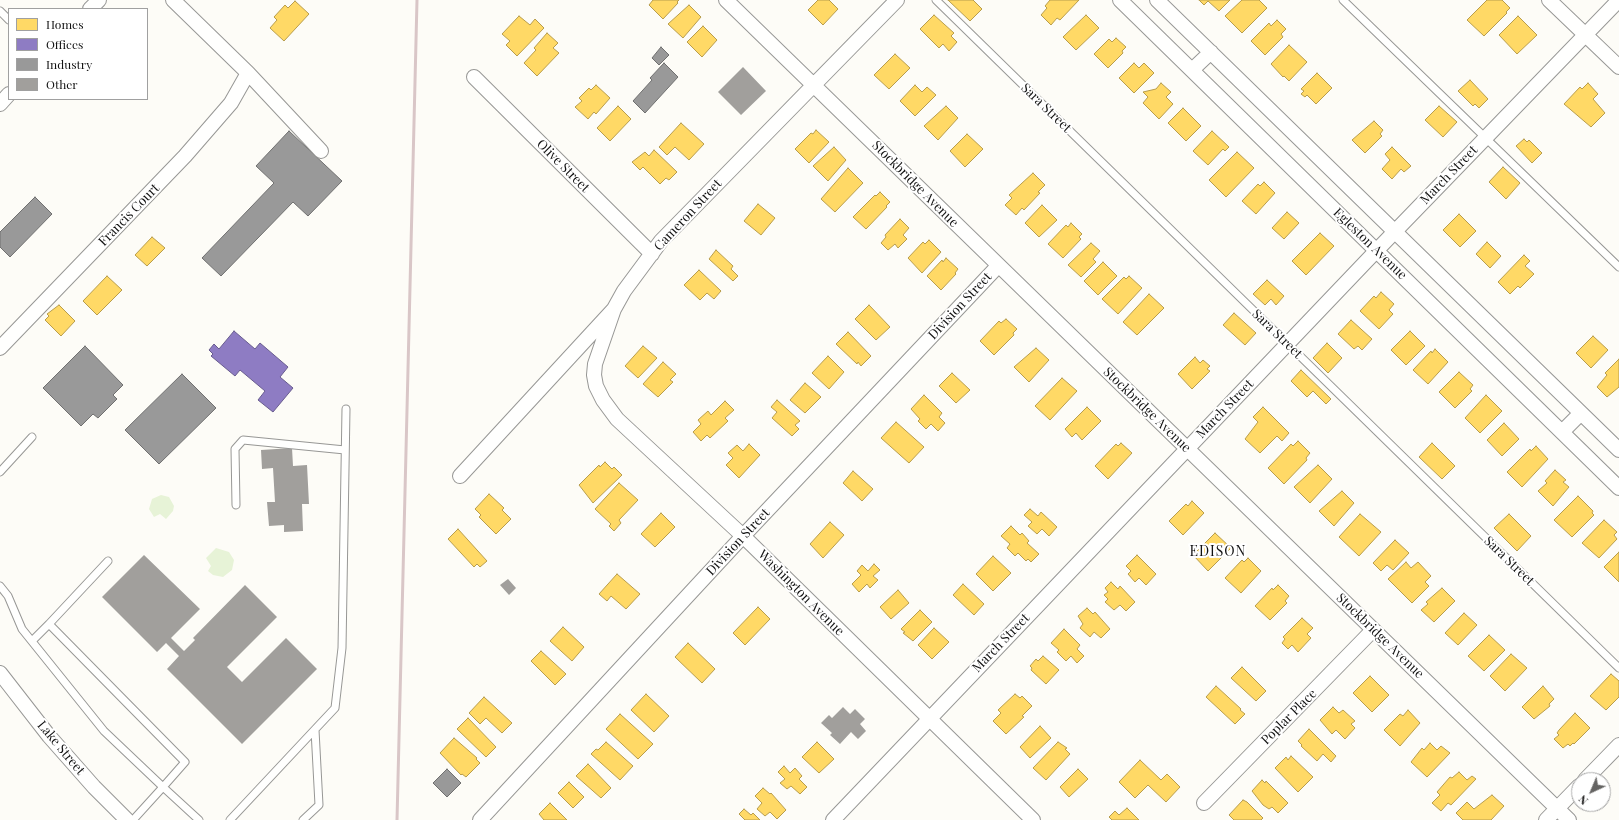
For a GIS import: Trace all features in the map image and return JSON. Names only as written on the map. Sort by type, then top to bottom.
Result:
[{"type":"street","points":[[91,8],[99,0]]},
{"type":"street","points":[[173,0],[248,73],[321,151]]},
{"type":"street","name":"Stockbridge Avenue","points":[[726,0],[1569,820]]},
{"type":"street","name":"Cameron Street","points":[[460,476],[614,310],[624,291],[661,242],[897,0]]},
{"type":"street","name":"Egleston Avenue","points":[[1120,0],[1619,488]]},
{"type":"street","name":"Egleston Avenue","points":[[1157,0],[1619,450]]},
{"type":"street","points":[[1550,0],[1619,68]]},
{"type":"street","name":"March Street","points":[[833,820],[1186,448],[1619,0]]},
{"type":"street","points":[[1192,70],[1211,52]]},
{"type":"street","name":"Francis Court","points":[[0,348],[185,156],[231,103],[248,73]]},
{"type":"street","name":"Olive Street","points":[[474,77],[652,254]]},
{"type":"street","points":[[0,104],[8,95]]},
{"type":"street","name":"Division Street","points":[[480,820],[743,536],[998,266]]},
{"type":"street","name":"Washington Avenue","points":[[614,310],[595,364],[596,386],[602,400],[617,419],[743,536],[1033,820]]},
{"type":"street","points":[[1562,432],[1581,413]]},
{"type":"street","name":"Poplar Place","points":[[1204,803],[1374,630]]},
{"type":"street","name":"Lake Street","points":[[0,673],[54,741],[94,787],[127,820]]},
{"type":"street","points":[[1593,772],[1619,745]]},
{"type":"street","points":[[1546,820],[1571,794]]},
{"type":"lane","name":"Sara Street","points":[[936,0],[1619,668]]},
{"type":"lane","points":[[1343,0],[1619,267]]},
{"type":"lane","points":[[0,11],[8,19]]},
{"type":"lane","points":[[230,820],[335,708],[341,667],[346,408]]},
{"type":"lane","points":[[0,472],[32,437]]},
{"type":"lane","points":[[236,505],[235,449],[242,440],[345,450]]},
{"type":"lane","points":[[32,641],[108,561]]},
{"type":"lane","points":[[0,586],[8,596],[22,629],[104,730],[199,820]]},
{"type":"lane","points":[[49,624],[185,762],[133,820]]},
{"type":"lane","points":[[303,820],[319,805],[315,730]]},
{"type":"green space","points":[[161,495],[169,497],[174,506],[173,511],[166,519],[160,514],[154,517],[149,509],[152,499]]},
{"type":"green space","points":[[216,548],[229,552],[234,560],[232,570],[223,577],[213,575],[208,571],[211,566],[206,558]]},
{"type":"building: Homes","points":[[653,0],[679,0],[663,19],[649,5]]},
{"type":"building: Homes","points":[[818,0],[829,0],[838,9],[823,25],[808,10]]},
{"type":"building: Homes","points":[[948,0],[973,0],[982,9],[970,21]]},
{"type":"building: Homes","points":[[1050,0],[1079,0],[1060,20],[1057,18],[1051,25],[1041,15],[1047,8],[1045,6]]},
{"type":"building: Homes","points":[[1199,0],[1230,0],[1219,11],[1208,1],[1204,5]]},
{"type":"building: Homes","points":[[1242,0],[1259,0],[1267,8],[1242,33],[1225,16]]},
{"type":"building: Homes","points":[[1487,0],[1502,0],[1510,8],[1506,12],[1507,13],[1484,36],[1467,20]]},
{"type":"building: Homes","points":[[295,1],[309,14],[284,41],[270,28],[277,20],[274,17],[285,5],[288,8]]},
{"type":"building: Homes","points":[[689,5],[701,17],[683,38],[668,24]]},
{"type":"building: Homes","points":[[934,15],[954,33],[951,36],[957,42],[949,51],[943,44],[939,48],[920,29]]},
{"type":"building: Homes","points":[[1086,15],[1099,28],[1076,50],[1063,37]]},
{"type":"building: Homes","points":[[519,16],[530,25],[535,19],[544,28],[517,56],[506,45],[510,41],[502,34]]},
{"type":"building: Homes","points":[[1518,16],[1537,35],[1517,54],[1499,35]]},
{"type":"building: Homes","points":[[1277,20],[1286,29],[1281,34],[1283,37],[1265,55],[1251,41],[1269,23],[1271,26]]},
{"type":"building: Homes","points":[[703,26],[717,40],[702,57],[687,42]]},
{"type":"building: Homes","points":[[547,33],[558,43],[553,48],[559,53],[537,76],[524,63],[536,50],[534,48]]},
{"type":"building: Homes","points":[[1116,38],[1126,47],[1122,51],[1123,53],[1108,68],[1094,54],[1109,39],[1112,42]]},
{"type":"building: Homes","points":[[1289,45],[1307,62],[1289,81],[1284,76],[1283,77],[1271,64]]},
{"type":"building: Homes","points":[[895,54],[910,68],[889,89],[874,75]]},
{"type":"building: Homes","points":[[1134,63],[1139,68],[1144,63],[1154,73],[1134,93],[1119,78]]},
{"type":"building: Homes","points":[[1317,73],[1332,88],[1316,104],[1307,95],[1305,97],[1301,94],[1304,91],[1301,89]]},
{"type":"building: Homes","points":[[1470,80],[1488,99],[1479,108],[1475,104],[1473,106],[1458,91]]},
{"type":"building: Homes","points":[[1161,83],[1171,92],[1166,97],[1173,104],[1159,119],[1143,103],[1148,97],[1143,92],[1156,89]]},
{"type":"building: Homes","points":[[1588,83],[1598,94],[1593,99],[1605,113],[1591,127],[1564,104],[1580,87],[1582,89]]},
{"type":"building: Homes","points":[[596,85],[610,98],[596,114],[594,112],[588,119],[575,107],[582,101],[579,98],[589,88],[591,90]]},
{"type":"building: Homes","points":[[915,85],[922,92],[927,87],[936,95],[915,116],[900,101]]},
{"type":"building: Homes","points":[[618,106],[631,119],[610,141],[597,128]]},
{"type":"building: Homes","points":[[946,106],[958,118],[938,140],[924,126]]},
{"type":"building: Homes","points":[[1439,106],[1457,122],[1443,137],[1425,120]]},
{"type":"building: Homes","points":[[1183,108],[1201,126],[1186,141],[1168,123]]},
{"type":"building: Homes","points":[[1374,121],[1383,130],[1380,134],[1382,136],[1365,153],[1352,140]]},
{"type":"building: Homes","points":[[681,123],[704,144],[689,160],[675,147],[667,155],[659,147]]},
{"type":"building: Homes","points":[[816,130],[829,142],[809,163],[795,149]]},
{"type":"building: Homes","points":[[1212,131],[1229,147],[1225,151],[1223,149],[1208,165],[1193,151]]},
{"type":"building: Homes","points":[[967,134],[983,149],[965,167],[950,151]]},
{"type":"building: Homes","points":[[1524,139],[1527,142],[1529,140],[1542,153],[1532,163],[1516,146]]},
{"type":"building: Homes","points":[[834,147],[846,160],[828,181],[813,166]]},
{"type":"building: Homes","points":[[1392,147],[1411,166],[1404,172],[1401,169],[1392,179],[1382,169],[1390,160],[1385,154]]},
{"type":"building: Homes","points":[[654,150],[677,172],[669,180],[666,178],[660,184],[643,167],[640,170],[632,162],[645,152],[649,156]]},
{"type":"building: Homes","points":[[1237,152],[1254,168],[1226,197],[1209,180]]},
{"type":"building: Homes","points":[[1503,167],[1520,183],[1506,199],[1489,182]]},
{"type":"building: Homes","points":[[848,168],[863,183],[835,212],[821,199]]},
{"type":"building: Homes","points":[[1033,173],[1045,185],[1038,192],[1040,193],[1024,210],[1022,208],[1016,215],[1005,205],[1012,198],[1009,195]]},
{"type":"building: Homes","points":[[1264,182],[1275,193],[1256,214],[1242,201],[1258,184],[1260,186]]},
{"type":"building: Homes","points":[[880,192],[890,202],[866,229],[853,217]]},
{"type":"building: Homes","points":[[758,204],[775,218],[761,235],[744,221]]},
{"type":"building: Homes","points":[[1042,205],[1057,220],[1039,237],[1025,223]]},
{"type":"building: Homes","points":[[1287,212],[1299,223],[1284,239],[1272,228]]},
{"type":"building: Homes","points":[[1459,214],[1476,231],[1460,247],[1443,230]]},
{"type":"building: Homes","points":[[900,219],[909,228],[903,235],[907,239],[898,248],[895,244],[888,250],[881,243],[886,237],[885,235]]},
{"type":"building: Homes","points":[[1071,223],[1082,234],[1079,237],[1081,239],[1063,258],[1048,244],[1066,225],[1068,227]]},
{"type":"building: Homes","points":[[1320,233],[1334,246],[1306,275],[1292,261]]},
{"type":"building: Homes","points":[[152,237],[165,248],[147,266],[135,255]]},
{"type":"building: Homes","points":[[929,240],[941,252],[922,273],[908,258],[923,242],[925,244]]},
{"type":"building: Homes","points":[[1487,242],[1501,256],[1490,268],[1476,254]]},
{"type":"building: Homes","points":[[1091,243],[1100,251],[1093,259],[1096,262],[1081,277],[1068,265]]},
{"type":"building: Homes","points":[[716,250],[733,266],[731,269],[738,276],[733,281],[709,259]]},
{"type":"building: Homes","points":[[1524,255],[1530,261],[1525,266],[1534,274],[1520,288],[1518,286],[1510,294],[1498,282]]},
{"type":"building: Homes","points":[[946,258],[958,269],[955,273],[956,274],[941,290],[927,276],[942,260],[943,262]]},
{"type":"building: Homes","points":[[1103,262],[1117,276],[1098,295],[1084,281]]},
{"type":"building: Homes","points":[[699,270],[721,291],[714,299],[707,293],[700,300],[684,285]]},
{"type":"building: Homes","points":[[107,276],[122,290],[97,315],[83,301]]},
{"type":"building: Homes","points":[[1129,276],[1142,288],[1118,314],[1102,299],[1124,277],[1126,279]]},
{"type":"building: Homes","points":[[1267,280],[1284,296],[1276,305],[1271,299],[1265,305],[1253,294]]},
{"type":"building: Homes","points":[[1381,292],[1394,304],[1389,310],[1393,314],[1379,329],[1360,311],[1374,296],[1376,298]]},
{"type":"building: Homes","points":[[1149,294],[1164,308],[1137,335],[1123,322]]},
{"type":"building: Homes","points":[[59,305],[75,321],[61,336],[45,320],[49,316],[47,314]]},
{"type":"building: Homes","points":[[869,305],[890,327],[876,340],[855,319]]},
{"type":"building: Homes","points":[[1234,313],[1256,333],[1245,345],[1223,325]]},
{"type":"building: Homes","points":[[1006,319],[1017,329],[1013,333],[1014,335],[994,355],[980,341],[999,321],[1001,323]]},
{"type":"building: Homes","points":[[1351,320],[1372,339],[1362,350],[1358,346],[1354,349],[1338,334]]},
{"type":"building: Homes","points":[[1410,331],[1425,346],[1406,365],[1391,350]]},
{"type":"building: Homes","points":[[848,332],[871,356],[861,366],[836,344]]},
{"type":"building: Homes","points":[[1593,336],[1608,350],[1591,368],[1576,353]]},
{"type":"building: Homes","points":[[1327,343],[1342,358],[1328,373],[1313,358]]},
{"type":"building: Homes","points":[[643,346],[657,358],[638,378],[625,366]]},
{"type":"building: Homes","points":[[1036,348],[1049,360],[1029,382],[1014,367]]},
{"type":"building: Homes","points":[[1435,349],[1448,362],[1428,384],[1413,370],[1431,351],[1432,353]]},
{"type":"building: Homes","points":[[828,356],[844,372],[829,389],[812,373]]},
{"type":"building: Homes","points":[[1195,357],[1200,363],[1203,360],[1210,366],[1207,369],[1210,371],[1192,389],[1178,374]]},
{"type":"building: Homes","points":[[1619,359],[1619,387],[1607,397],[1597,387],[1607,375],[1605,373]]},
{"type":"building: Homes","points":[[663,362],[676,374],[670,380],[673,382],[658,397],[643,384]]},
{"type":"building: Homes","points":[[1301,370],[1331,399],[1326,404],[1313,391],[1307,397],[1291,381]]},
{"type":"building: Homes","points":[[1459,372],[1473,385],[1470,389],[1472,391],[1455,408],[1439,392]]},
{"type":"building: Homes","points":[[952,373],[970,390],[956,403],[939,386]]},
{"type":"building: Homes","points":[[1062,378],[1077,391],[1050,420],[1035,406]]},
{"type":"building: Homes","points":[[805,383],[821,397],[805,413],[790,400]]},
{"type":"building: Homes","points":[[924,395],[942,413],[939,417],[945,423],[938,431],[931,424],[926,429],[918,421],[920,419],[911,409]]},
{"type":"building: Homes","points":[[1486,395],[1502,411],[1480,433],[1465,418]]},
{"type":"building: Homes","points":[[777,400],[800,421],[795,425],[799,429],[792,436],[772,418],[777,412],[771,407]]},
{"type":"building: Homes","points":[[725,401],[734,410],[725,418],[728,421],[710,438],[707,435],[701,441],[693,432],[701,424],[698,420],[708,411],[711,415]]},
{"type":"building: Homes","points":[[1087,407],[1101,421],[1082,440],[1076,433],[1072,437],[1065,429]]},
{"type":"building: Homes","points":[[1263,407],[1289,433],[1282,441],[1277,436],[1260,453],[1245,439],[1258,422],[1253,417]]},
{"type":"building: Homes","points":[[896,422],[924,447],[909,463],[881,438]]},
{"type":"building: Homes","points":[[1504,423],[1519,439],[1502,456],[1487,440]]},
{"type":"building: Homes","points":[[1298,441],[1310,453],[1306,458],[1307,460],[1284,484],[1268,468],[1291,444],[1293,446]]},
{"type":"building: Homes","points":[[1121,443],[1132,453],[1108,479],[1095,466],[1116,444],[1118,446]]},
{"type":"building: Homes","points":[[1432,443],[1455,466],[1442,479],[1419,457]]},
{"type":"building: Homes","points":[[749,444],[760,455],[739,478],[726,465],[733,458],[728,453],[737,445],[743,451]]},
{"type":"building: Homes","points":[[1536,446],[1548,459],[1522,487],[1507,472],[1530,449],[1531,451]]},
{"type":"building: Homes","points":[[605,462],[612,469],[614,467],[622,475],[593,503],[579,485],[599,465],[600,467]]},
{"type":"building: Homes","points":[[1318,465],[1332,479],[1310,503],[1294,487]]},
{"type":"building: Homes","points":[[1555,470],[1566,480],[1563,482],[1569,487],[1553,506],[1538,491],[1547,483],[1545,481]]},
{"type":"building: Homes","points":[[853,471],[873,489],[862,501],[843,483]]},
{"type":"building: Homes","points":[[619,483],[638,500],[619,520],[621,523],[614,531],[609,526],[611,524],[595,509]]},
{"type":"building: Homes","points":[[1342,491],[1354,503],[1334,526],[1319,511]]},
{"type":"building: Homes","points":[[489,494],[504,508],[502,510],[511,519],[496,534],[479,517],[481,515],[475,509]]},
{"type":"building: Homes","points":[[1578,496],[1593,511],[1592,513],[1594,515],[1572,537],[1554,520]]},
{"type":"building: Homes","points":[[1192,501],[1204,513],[1183,535],[1169,521],[1186,504],[1188,506]]},
{"type":"building: Homes","points":[[1030,509],[1038,516],[1041,512],[1057,527],[1049,536],[1042,529],[1037,534],[1028,526],[1032,522],[1024,515]]},
{"type":"building: Homes","points":[[661,513],[675,527],[655,547],[641,534]]},
{"type":"building: Homes","points":[[1360,514],[1381,532],[1359,556],[1339,537]]},
{"type":"building: Homes","points":[[1509,514],[1531,536],[1517,551],[1494,528]]},
{"type":"building: Homes","points":[[1604,520],[1617,532],[1614,535],[1617,539],[1599,558],[1582,543]]},
{"type":"building: Homes","points":[[830,522],[844,535],[823,558],[810,544]]},
{"type":"building: Homes","points":[[1011,526],[1020,535],[1022,533],[1029,541],[1027,543],[1039,554],[1031,562],[1028,559],[1026,561],[1018,553],[1015,556],[1007,548],[1010,544],[1001,536]]},
{"type":"building: Homes","points":[[458,529],[487,561],[480,567],[477,564],[474,567],[448,539]]},
{"type":"building: Homes","points":[[1215,533],[1231,548],[1208,571],[1193,555]]},
{"type":"building: Homes","points":[[1395,540],[1409,553],[1393,570],[1387,565],[1381,571],[1373,563]]},
{"type":"building: Homes","points":[[1619,552],[1619,582],[1604,567]]},
{"type":"building: Homes","points":[[1137,555],[1156,574],[1146,585],[1139,578],[1135,582],[1128,574],[1131,571],[1126,566]]},
{"type":"building: Homes","points":[[993,556],[1011,573],[993,591],[976,574]]},
{"type":"building: Homes","points":[[1248,558],[1261,571],[1241,593],[1225,578],[1242,560],[1244,562]]},
{"type":"building: Homes","points":[[1406,562],[1411,568],[1418,562],[1431,576],[1425,582],[1429,586],[1412,603],[1388,579]]},
{"type":"building: Homes","points":[[874,564],[880,570],[873,576],[878,580],[870,588],[867,584],[859,592],[852,584],[861,575],[857,571],[862,565],[868,571]]},
{"type":"building: Homes","points":[[617,574],[640,594],[626,609],[611,596],[607,601],[599,594]]},
{"type":"building: Homes","points":[[1111,582],[1118,589],[1120,586],[1135,602],[1126,611],[1120,605],[1114,610],[1105,602],[1108,599],[1104,595],[1108,592],[1105,588]]},
{"type":"building: Homes","points":[[963,584],[984,604],[974,615],[953,595]]},
{"type":"building: Homes","points":[[1278,585],[1289,596],[1285,601],[1287,603],[1270,620],[1255,606],[1272,588],[1273,590]]},
{"type":"building: Homes","points":[[1442,588],[1455,601],[1434,622],[1421,610],[1428,604],[1426,602]]},
{"type":"building: Homes","points":[[898,590],[909,603],[891,619],[880,607]]},
{"type":"building: Homes","points":[[758,607],[770,619],[745,645],[733,633]]},
{"type":"building: Homes","points":[[1087,608],[1093,614],[1095,612],[1110,629],[1101,638],[1094,632],[1090,637],[1080,628],[1083,624],[1078,616]]},
{"type":"building: Homes","points":[[920,610],[932,622],[913,641],[903,633],[905,632],[901,629]]},
{"type":"building: Homes","points":[[1464,613],[1477,625],[1458,645],[1445,633]]},
{"type":"building: Homes","points":[[1302,618],[1313,628],[1307,634],[1311,638],[1298,652],[1292,645],[1288,649],[1282,643],[1285,639],[1283,637]]},
{"type":"building: Homes","points":[[563,627],[584,647],[572,661],[550,641]]},
{"type":"building: Homes","points":[[934,628],[949,642],[932,659],[918,645]]},
{"type":"building: Homes","points":[[1064,629],[1080,645],[1077,649],[1084,656],[1077,663],[1071,656],[1066,661],[1057,652],[1059,650],[1051,643]]},
{"type":"building: Homes","points":[[1489,635],[1505,650],[1484,671],[1468,656]]},
{"type":"building: Homes","points":[[688,643],[715,669],[702,683],[675,657]]},
{"type":"building: Homes","points":[[541,651],[566,674],[555,685],[531,661]]},
{"type":"building: Homes","points":[[1511,654],[1527,668],[1505,691],[1490,676]]},
{"type":"building: Homes","points":[[1043,656],[1059,670],[1046,684],[1031,670],[1032,668],[1030,666],[1036,659],[1038,661]]},
{"type":"building: Homes","points":[[1242,667],[1266,691],[1256,701],[1231,678]]},
{"type":"building: Homes","points":[[1611,674],[1619,681],[1619,697],[1606,710],[1590,696]]},
{"type":"building: Homes","points":[[1370,676],[1389,695],[1372,712],[1353,693]]},
{"type":"building: Homes","points":[[1216,686],[1245,714],[1235,724],[1206,697]]},
{"type":"building: Homes","points":[[1543,686],[1554,699],[1549,704],[1550,706],[1534,719],[1522,707]]},
{"type":"building: Homes","points":[[646,694],[669,716],[654,732],[631,710]]},
{"type":"building: Homes","points":[[1015,694],[1020,698],[1022,696],[1032,706],[1022,716],[1024,717],[1006,734],[993,721],[1001,713],[998,710]]},
{"type":"building: Homes","points":[[484,697],[512,723],[502,733],[486,718],[480,724],[469,713]]},
{"type":"building: Homes","points":[[1333,707],[1339,713],[1343,710],[1355,721],[1351,724],[1355,728],[1345,739],[1336,730],[1332,734],[1320,720]]},
{"type":"building: Homes","points":[[1408,710],[1420,723],[1400,746],[1384,730],[1400,714],[1403,716]]},
{"type":"building: Homes","points":[[1575,713],[1590,728],[1574,744],[1573,743],[1570,746],[1568,744],[1563,748],[1554,739],[1559,735],[1557,733],[1559,730]]},
{"type":"building: Homes","points":[[620,714],[653,744],[638,759],[606,729]]},
{"type":"building: Homes","points":[[468,718],[496,747],[486,757],[457,729]]},
{"type":"building: Homes","points":[[1040,726],[1051,738],[1030,758],[1020,747]]},
{"type":"building: Homes","points":[[1309,729],[1336,756],[1331,762],[1323,754],[1317,761],[1301,746],[1302,745],[1298,741]]},
{"type":"building: Homes","points":[[454,738],[477,758],[476,759],[480,763],[466,777],[462,774],[461,775],[440,753]]},
{"type":"building: Homes","points":[[606,742],[633,766],[620,780],[591,754],[596,749],[598,750]]},
{"type":"building: Homes","points":[[817,742],[834,759],[819,773],[802,757]]},
{"type":"building: Homes","points":[[1058,742],[1067,748],[1065,749],[1070,754],[1046,780],[1033,768]]},
{"type":"building: Homes","points":[[1430,743],[1437,750],[1441,746],[1450,753],[1427,777],[1411,762],[1422,748],[1424,750]]},
{"type":"building: Homes","points":[[1291,756],[1313,777],[1298,792],[1275,768],[1286,757],[1288,760]]},
{"type":"building: Homes","points":[[1140,760],[1161,780],[1167,774],[1180,787],[1166,802],[1148,785],[1135,798],[1119,782]]},
{"type":"building: Homes","points":[[588,764],[611,788],[601,798],[576,776]]},
{"type":"building: Homes","points":[[784,766],[790,773],[795,768],[802,776],[799,779],[807,787],[800,794],[791,786],[787,789],[780,783],[785,779],[778,772]]},
{"type":"building: Homes","points":[[1078,769],[1088,779],[1069,797],[1060,787]]},
{"type":"building: Homes","points":[[1459,772],[1467,780],[1472,776],[1476,779],[1451,805],[1448,803],[1441,811],[1432,803],[1440,795],[1437,792],[1450,777],[1452,778]]},
{"type":"building: Homes","points":[[1262,780],[1265,783],[1266,781],[1288,803],[1278,813],[1272,807],[1269,809],[1263,805],[1252,791]]},
{"type":"building: Homes","points":[[569,782],[584,797],[573,808],[558,793]]},
{"type":"building: Homes","points":[[763,788],[770,794],[771,793],[786,810],[777,819],[770,812],[765,816],[757,809],[762,803],[755,796]]},
{"type":"building: Homes","points":[[1492,795],[1504,806],[1491,820],[1463,820],[1456,813],[1467,802],[1474,809]]},
{"type":"building: Homes","points":[[1243,800],[1263,818],[1261,820],[1234,820],[1229,815]]},
{"type":"building: Homes","points":[[550,803],[567,820],[544,820],[539,814]]},
{"type":"building: Homes","points":[[1127,808],[1139,820],[1112,820],[1109,817],[1115,811],[1119,815]]},
{"type":"building: Homes","points":[[744,809],[751,815],[753,813],[760,820],[745,820],[739,814]]},
{"type":"building: Offices","points":[[234,331],[255,349],[260,343],[288,367],[280,377],[293,388],[273,412],[258,400],[265,391],[240,370],[235,376],[211,356],[213,354],[209,350],[214,344],[219,349]]},
{"type":"building: Industry","points":[[661,47],[669,55],[659,65],[652,58]]},
{"type":"building: Industry","points":[[664,63],[678,77],[645,113],[633,101],[652,80],[650,78]]},
{"type":"building: Industry","points":[[289,131],[342,181],[308,216],[293,202],[221,276],[202,258],[274,183],[256,166]]},
{"type":"building: Industry","points":[[35,197],[52,214],[10,257],[0,247],[0,232]]},
{"type":"building: Industry","points":[[85,346],[123,385],[113,395],[117,399],[98,418],[93,414],[81,426],[43,388]]},
{"type":"building: Industry","points":[[182,374],[216,408],[159,464],[125,430]]},
{"type":"building: Industry","points":[[447,769],[461,783],[447,797],[433,783]]},
{"type":"building: Other","points":[[743,67],[766,91],[741,115],[718,92]]},
{"type":"building: Other","points":[[292,448],[293,466],[307,465],[309,504],[302,504],[303,531],[284,532],[284,525],[269,526],[267,502],[275,502],[273,468],[262,469],[261,450]]},
{"type":"building: Other","points":[[144,555],[200,609],[171,638],[184,651],[195,640],[193,638],[245,585],[277,617],[227,667],[242,682],[286,638],[317,669],[242,744],[167,669],[179,656],[166,643],[157,652],[102,597]]},
{"type":"building: Other","points":[[508,579],[516,588],[509,595],[500,585]]},
{"type":"building: Other","points":[[843,707],[850,714],[855,709],[865,719],[860,724],[866,731],[858,739],[851,732],[840,744],[830,735],[832,733],[821,723],[829,715],[832,718]]},
{"type":"railway","points":[[397,820],[417,0]]},
{"type":"district","name":"EDISON","points":[[1218,552]]}]
